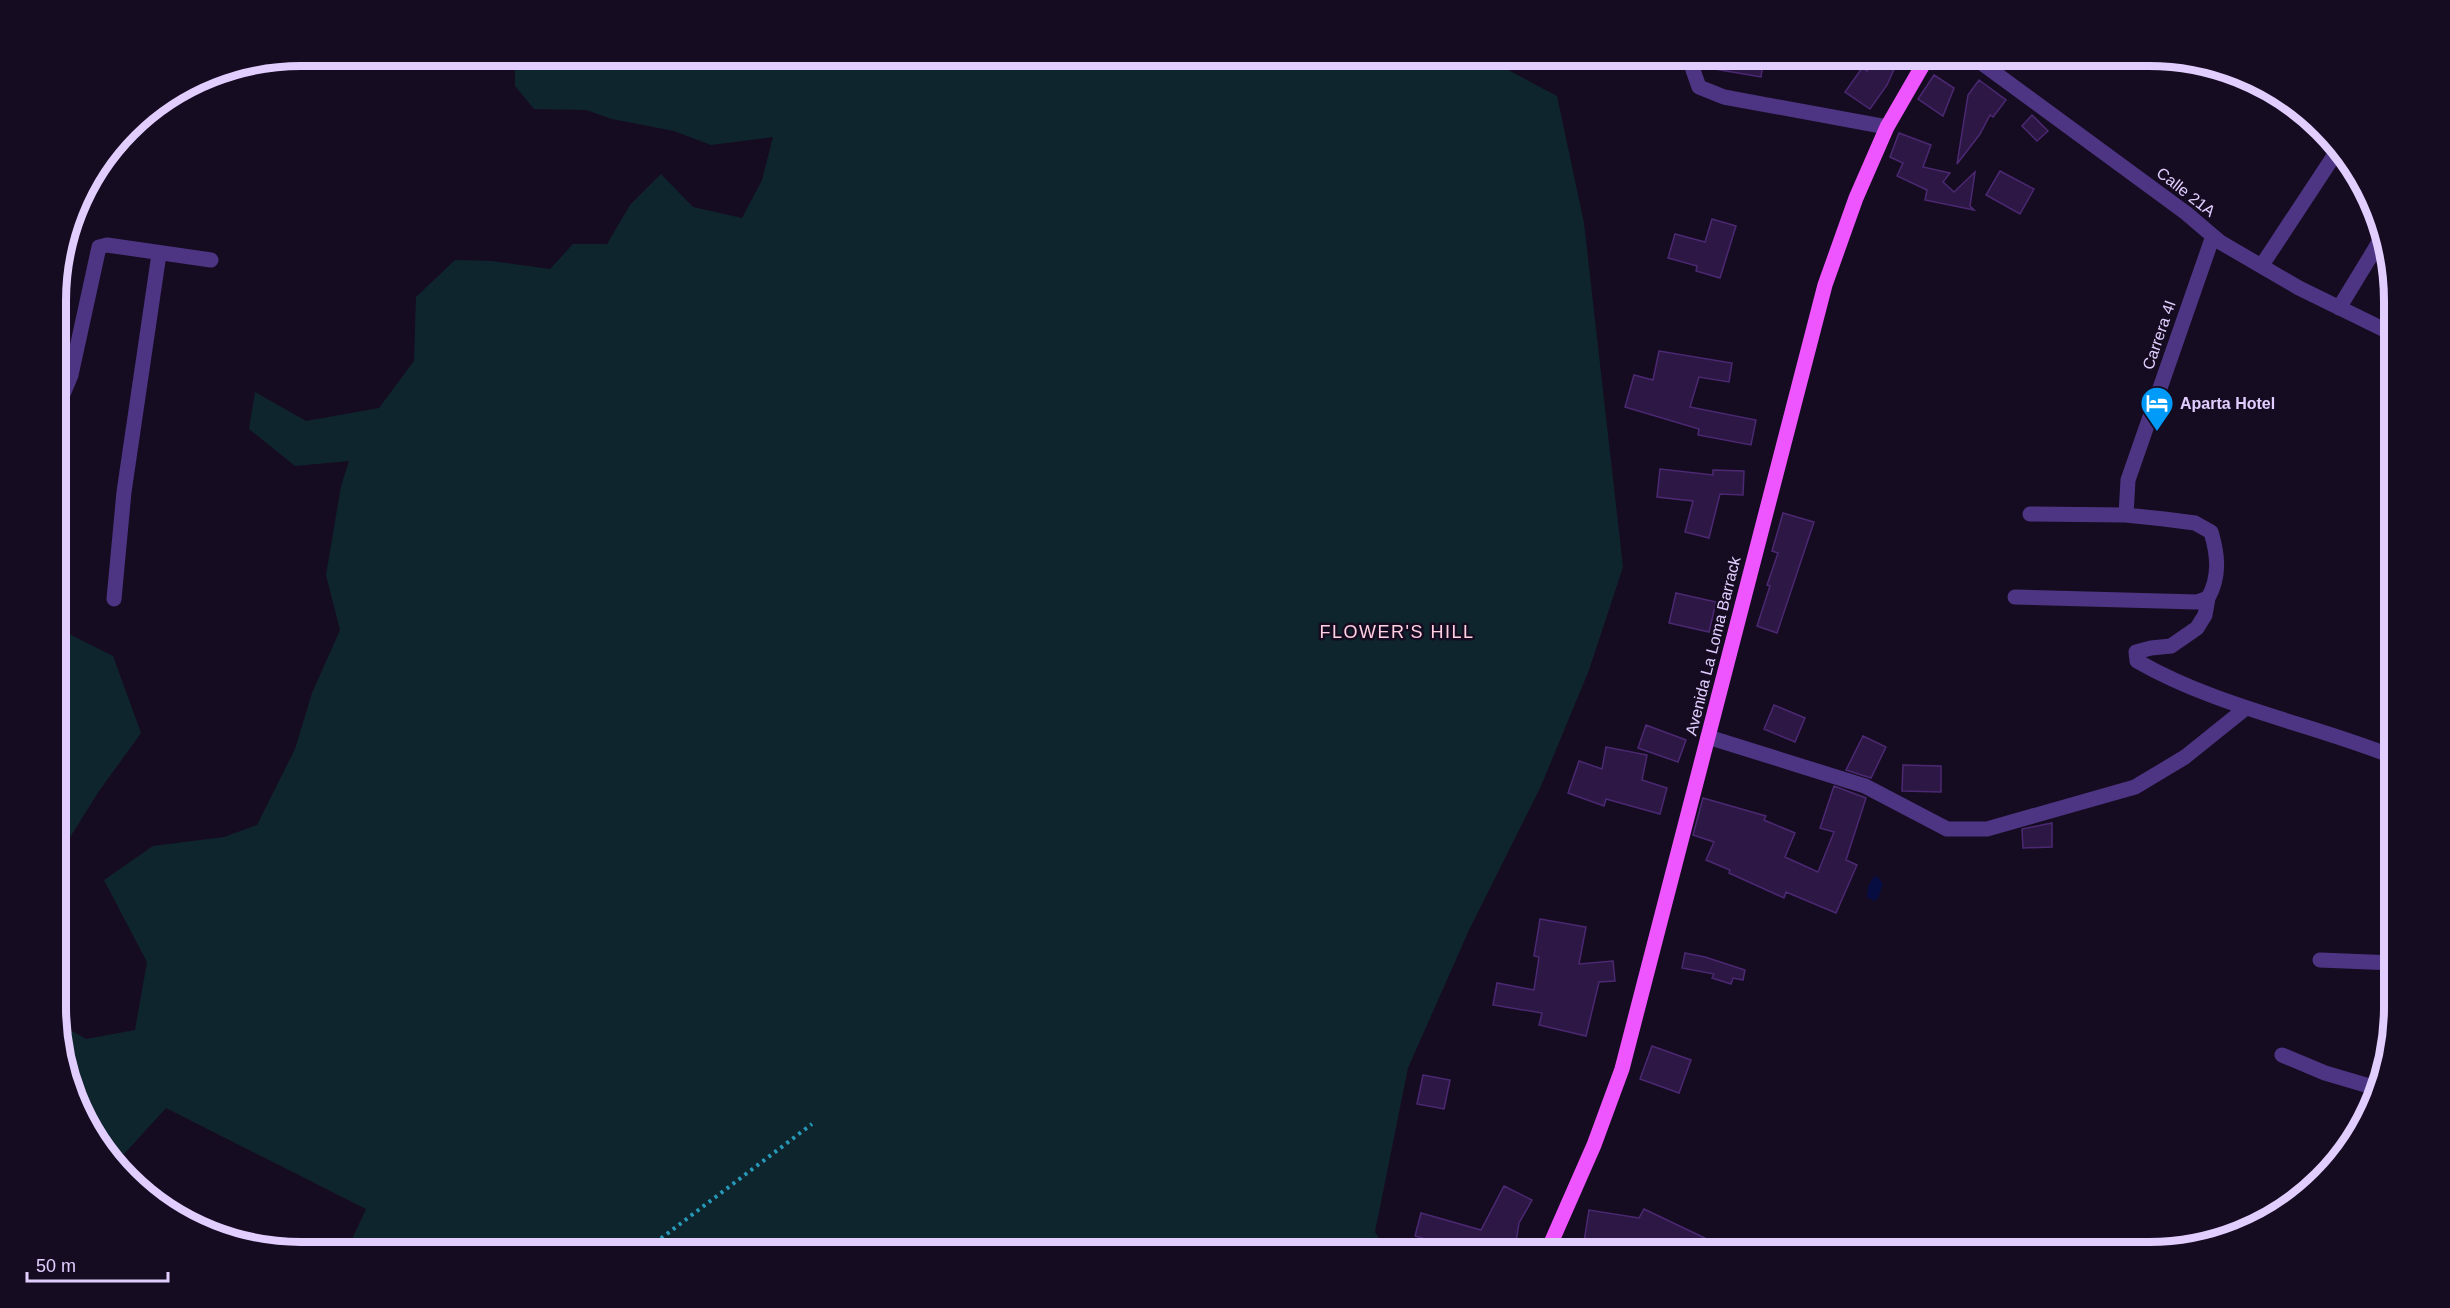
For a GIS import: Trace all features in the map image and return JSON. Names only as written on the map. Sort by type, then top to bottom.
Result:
[{"type":"main road","name":"Avenida La Loma Barrack","points":[[1551,1242],[1594,1145],[1622,1069],[1825,285],[1856,198],[1887,127],[1922,66]]},
{"type":"street","points":[[1693,66],[1699,87],[1724,97],[1887,127]]},
{"type":"street","name":"Calle 21A","points":[[1986,66],[2186,213],[2213,236],[2299,288],[2384,330]]},
{"type":"street","points":[[2262,265],[2334,156]]},
{"type":"street","name":"Carrera 4I","points":[[2126,515],[2128,480],[2213,236]]},
{"type":"street","points":[[66,387],[71,375],[99,247],[107,245],[211,260]]},
{"type":"street","points":[[2339,308],[2377,245]]},
{"type":"street","points":[[114,599],[124,492],[159,254]]},
{"type":"street","points":[[2030,514],[2126,515],[2195,523],[2211,532],[2216,549],[2216,582],[2208,598],[2205,615],[2197,628],[2171,646],[2136,652],[2137,661],[2182,686],[2384,753]]},
{"type":"street","points":[[2015,597],[2197,602],[2208,598]]},
{"type":"street","points":[[1708,737],[1865,786],[1947,829],[1987,829],[2135,787],[2185,757],[2246,708]]},
{"type":"street","points":[[2320,960],[2384,963]]},
{"type":"street","points":[[2282,1055],[2370,1086]]},
{"type":"path","points":[[656,1242],[812,1124]]},
{"type":"shaded area","points":[[515,66],[1501,66],[1557,96],[1584,223],[1623,567],[1589,670],[1541,786],[1469,930],[1408,1068],[1375,1232],[1382,1242],[351,1242],[366,1209],[166,1108],[121,1158],[115,1150],[90,1111],[78,1082],[67,1028],[86,1039],[135,1030],[147,962],[104,880],[153,846],[224,837],[257,825],[295,749],[312,693],[340,630],[326,575],[341,486],[349,461],[295,466],[249,429],[255,392],[306,421],[379,408],[414,361],[416,297],[455,260],[491,261],[550,269],[573,244],[607,244],[630,205],[661,174],[693,207],[742,218],[762,180],[773,137],[711,145],[674,131],[612,119],[586,110],[534,109],[515,86]]},
{"type":"shaded area","points":[[66,632],[113,656],[141,733],[99,791],[66,844]]},
{"type":"shaded area","points":[[1874,876],[1878,877],[1883,884],[1878,898],[1874,901],[1867,897],[1868,887]]},
{"type":"building","points":[[1703,66],[1763,66],[1761,77]]},
{"type":"building","points":[[1870,66],[1895,67],[1887,85],[1870,109],[1845,92],[1862,68],[1867,71]]},
{"type":"building","points":[[1934,75],[1954,88],[1943,116],[1918,99]]},
{"type":"building","points":[[1979,80],[2006,100],[1993,117],[1990,115],[1980,134],[1957,164],[1968,95]]},
{"type":"building","points":[[2032,115],[2048,131],[2037,141],[2022,126]]},
{"type":"building","points":[[1899,133],[1931,145],[1923,167],[1950,173],[1943,182],[1954,192],[1975,172],[1970,206],[1974,210],[1925,200],[1927,190],[1897,176],[1903,163],[1890,157]]},
{"type":"building","points":[[2000,171],[2034,189],[2020,214],[1986,195]]},
{"type":"building","points":[[1712,219],[1736,226],[1720,278],[1696,271],[1697,266],[1668,258],[1675,234],[1705,242]]},
{"type":"building","points":[[1659,351],[1732,363],[1729,382],[1699,377],[1690,407],[1756,420],[1751,445],[1698,435],[1699,429],[1625,407],[1634,375],[1653,380]]},
{"type":"building","points":[[1660,469],[1713,475],[1713,470],[1744,471],[1743,495],[1720,494],[1709,538],[1685,532],[1693,501],[1657,497]]},
{"type":"building","points":[[1783,513],[1814,522],[1777,633],[1757,626],[1778,553],[1772,551]]},
{"type":"building","points":[[1676,593],[1716,602],[1709,632],[1669,623]]},
{"type":"building","points":[[1774,705],[1805,718],[1795,742],[1764,729]]},
{"type":"building","points":[[1646,725],[1686,740],[1678,762],[1638,748]]},
{"type":"building","points":[[1863,736],[1886,747],[1871,778],[1846,770]]},
{"type":"building","points":[[1606,747],[1647,755],[1642,780],[1667,788],[1660,814],[1606,799],[1604,806],[1568,793],[1579,761],[1602,769]]},
{"type":"building","points":[[1903,765],[1941,766],[1941,792],[1902,791]]},
{"type":"building","points":[[1834,786],[1866,798],[1846,860],[1857,865],[1836,913],[1786,892],[1784,898],[1729,873],[1730,870],[1706,860],[1714,842],[1693,835],[1703,798],[1766,816],[1764,820],[1795,833],[1785,857],[1818,872],[1834,832],[1820,828]]},
{"type":"building","points":[[2052,823],[2052,847],[2023,848],[2022,829]]},
{"type":"building","points":[[1540,919],[1586,927],[1579,964],[1613,961],[1615,981],[1599,982],[1586,1036],[1539,1025],[1542,1013],[1493,1005],[1497,983],[1534,990],[1539,957],[1534,956]]},
{"type":"building","points":[[1685,953],[1745,970],[1743,980],[1733,978],[1731,984],[1712,978],[1714,974],[1682,968]]},
{"type":"building","points":[[1652,1046],[1691,1060],[1679,1093],[1640,1079]]},
{"type":"building","points":[[1423,1075],[1450,1080],[1444,1109],[1417,1104]]},
{"type":"building","points":[[1504,1186],[1532,1200],[1519,1223],[1516,1242],[1467,1240],[1466,1242],[1436,1242],[1415,1236],[1421,1213],[1481,1230]]},
{"type":"building","points":[[1644,1209],[1713,1242],[1630,1242],[1624,1239],[1623,1242],[1584,1242],[1589,1210],[1639,1218]]},
{"type":"place","name":"Aparta Hotel","points":[[2157,432]]},
{"type":"district","name":"FLOWER'S HILL","points":[[1397,632]]}]
